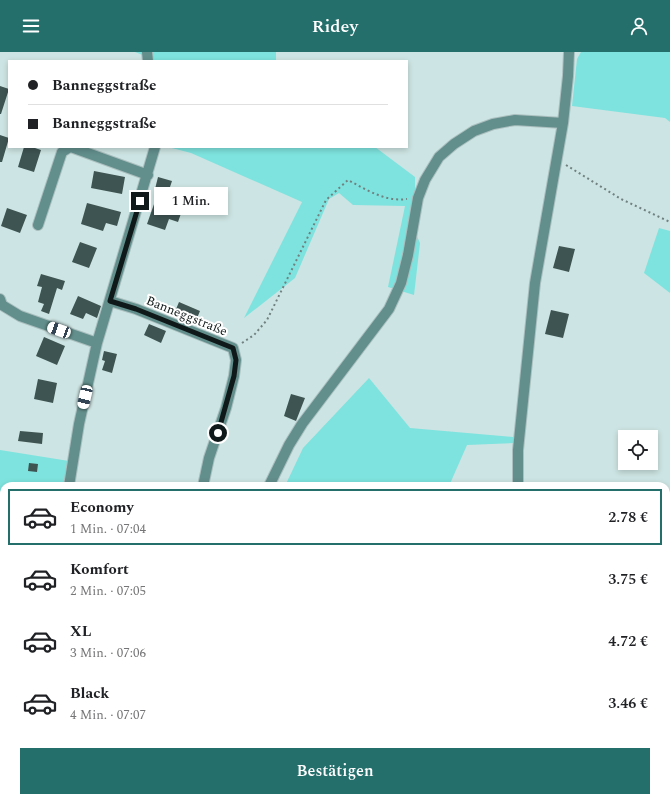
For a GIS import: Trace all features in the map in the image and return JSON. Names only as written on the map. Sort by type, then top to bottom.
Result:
[{"type":"street","points":[[518,482],[518,450],[535,283],[563,123],[569,52]]},
{"type":"street","points":[[271,482],[289,445],[302,424],[388,309],[401,282],[408,255],[418,198],[425,180],[439,157],[454,144],[474,131],[493,124],[515,120],[563,123]]},
{"type":"street","points":[[38,225],[62,152],[69,148]]},
{"type":"street","points":[[74,148],[148,175]]},
{"type":"street","points":[[71,482],[79,424],[97,343],[155,148]]},
{"type":"street","points":[[0,299],[2,305],[20,316],[97,343]]},
{"type":"street","name":"Banneggstraße","points":[[110,301],[136,309],[233,348],[236,360],[234,376],[226,408],[209,458],[204,482]]},
{"type":"path","points":[[557,160],[621,199],[670,222]]},
{"type":"path","points":[[233,348],[254,335],[267,320],[326,200],[348,180],[377,196],[400,200],[418,198]]},
{"type":"shaded area","points":[[135,52],[276,52],[276,60],[146,60],[145,56]]},
{"type":"shaded area","points":[[581,52],[670,52],[670,122],[665,118],[572,106],[577,59]]},
{"type":"shaded area","points":[[172,148],[376,148],[415,177],[415,232],[420,243],[414,295],[388,287],[405,206],[353,205],[339,193],[329,199],[295,278],[244,318],[302,202],[191,153]]},
{"type":"shaded area","points":[[659,228],[670,231],[670,293],[644,273]]},
{"type":"shaded area","points":[[369,378],[410,428],[513,437],[514,443],[467,445],[451,482],[287,482],[303,448]]},
{"type":"shaded area","points":[[0,450],[69,461],[66,482],[0,482]]},
{"type":"building","points":[[0,86],[8,89],[8,92],[0,114]]},
{"type":"building","points":[[0,135],[8,138],[8,141],[2,162],[0,162]]},
{"type":"building","points":[[24,148],[35,148],[41,150],[34,172],[18,167]]},
{"type":"building","points":[[94,171],[125,177],[122,194],[91,188]]},
{"type":"building","points":[[158,177],[172,181],[166,199],[184,205],[178,222],[169,219],[165,230],[147,224],[159,190],[155,189]]},
{"type":"building","points":[[87,203],[121,212],[117,226],[106,223],[103,231],[81,224]]},
{"type":"building","points":[[7,208],[27,215],[20,233],[1,226]]},
{"type":"building","points":[[80,242],[97,248],[89,268],[72,262]]},
{"type":"building","points":[[559,246],[575,249],[569,272],[553,268]]},
{"type":"building","points":[[41,274],[65,281],[62,290],[57,288],[49,314],[41,311],[44,304],[38,302],[42,287],[37,286]]},
{"type":"building","points":[[78,296],[101,306],[97,318],[86,313],[83,319],[70,314]]},
{"type":"building","points":[[179,302],[200,311],[195,323],[174,314]]},
{"type":"building","points":[[551,310],[569,314],[563,338],[545,334]]},
{"type":"building","points":[[149,324],[166,331],[161,343],[144,335]]},
{"type":"building","points":[[44,337],[65,346],[57,365],[36,356]]},
{"type":"building","points":[[104,351],[117,354],[112,373],[102,370],[105,361],[102,360]]},
{"type":"building","points":[[38,379],[57,383],[53,403],[34,399]]},
{"type":"building","points":[[291,394],[305,398],[296,421],[284,416]]},
{"type":"building","points":[[20,431],[43,433],[42,444],[18,441]]},
{"type":"building","points":[[29,463],[38,464],[37,472],[28,471]]},
{"type":"route","points":[[140,201],[110,301],[136,309],[219,341],[233,348],[236,360],[234,376],[218,433]]}]
